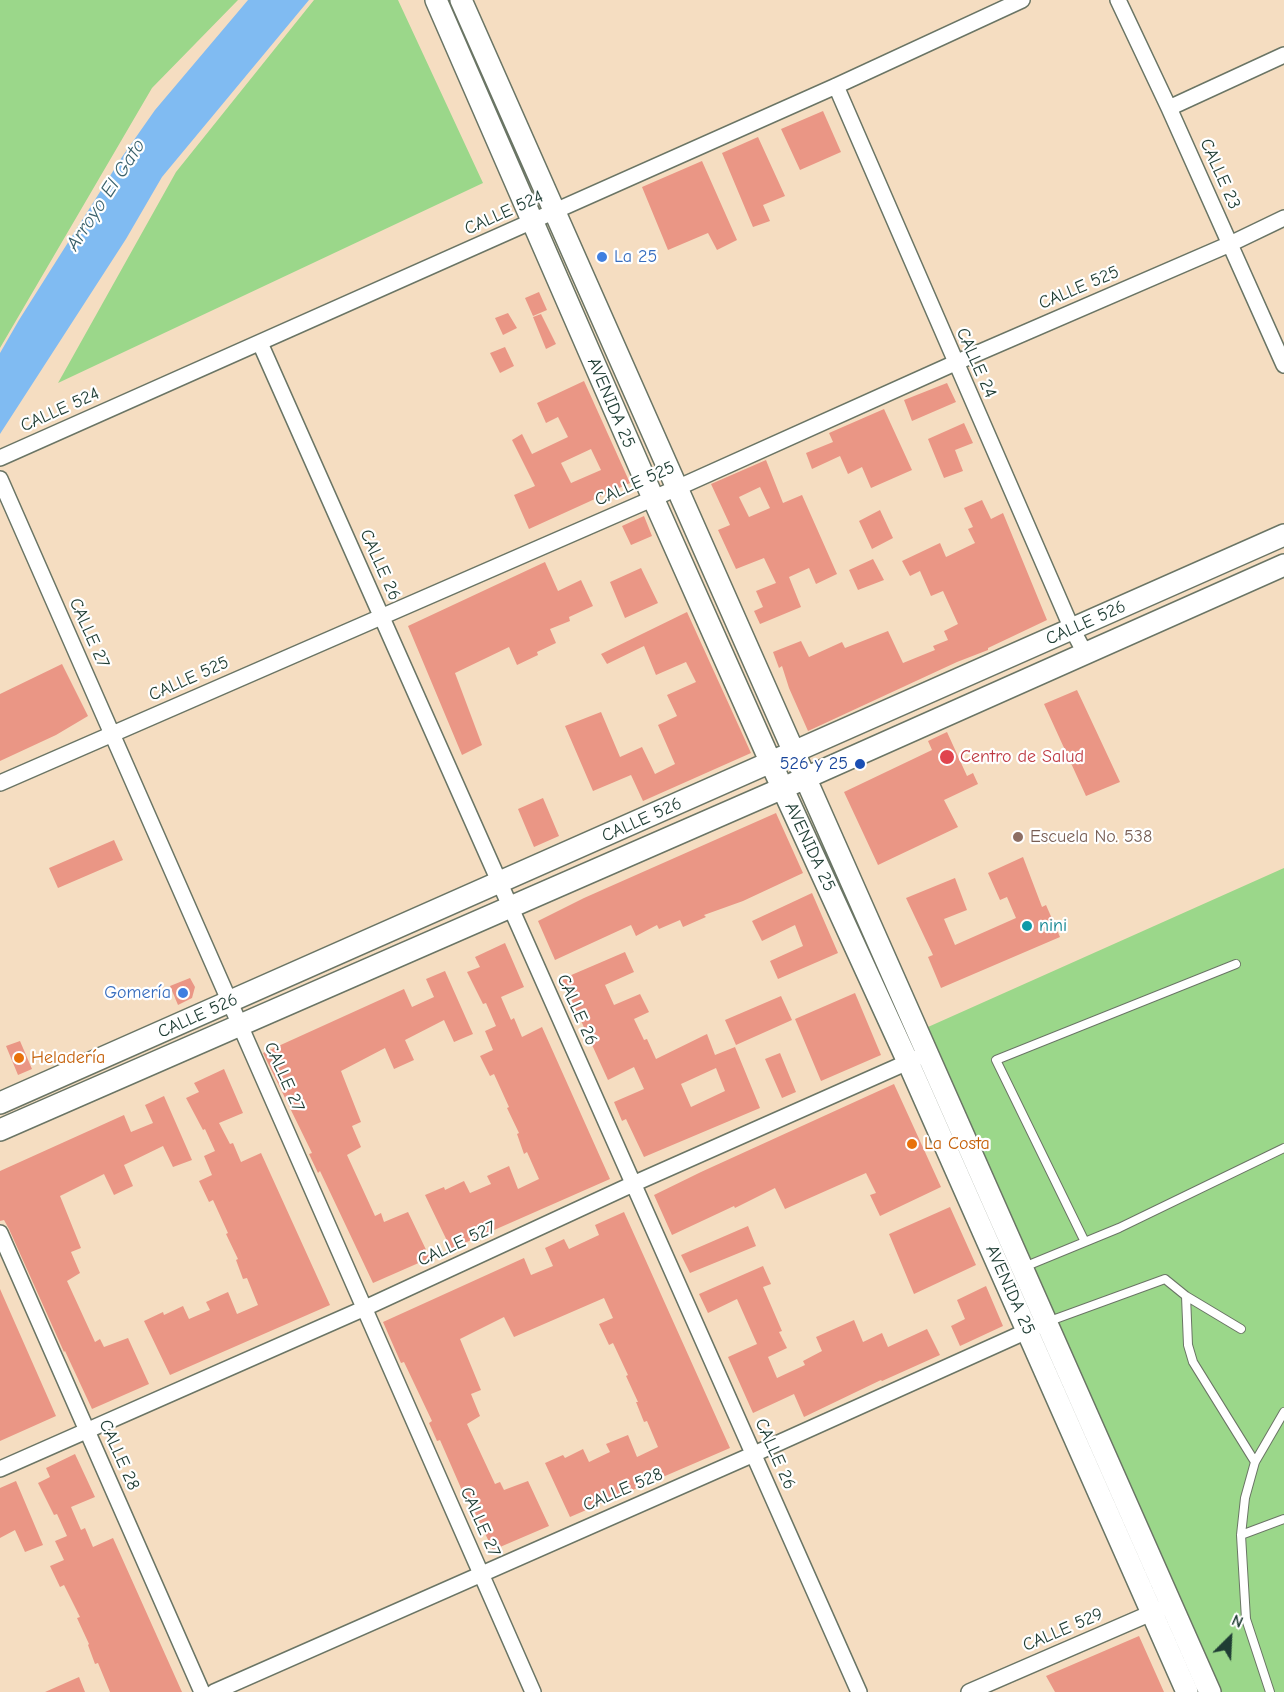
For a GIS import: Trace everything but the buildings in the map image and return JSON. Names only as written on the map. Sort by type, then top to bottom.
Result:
[{"type":"main road","name":"AVENIDA 25","points":[[436,0],[653,498],[1028,1330],[1187,1692]]},
{"type":"main road","name":"AVENIDA 25","points":[[461,0],[1210,1692]]},
{"type":"main road","name":"CALLE 526","points":[[0,1103],[1284,535]]},
{"type":"main road","name":"CALLE 526","points":[[0,1130],[783,788],[1284,565]]},
{"type":"street","name":"CALLE 524","points":[[0,458],[836,86],[1022,0]]},
{"type":"street","name":"CALLE 23","points":[[1118,0],[1284,365]]},
{"type":"street","points":[[1169,108],[1284,55]]},
{"type":"street","name":"CALLE 24","points":[[836,86],[955,363],[1072,629],[1085,653]]},
{"type":"street","name":"CALLE 525","points":[[0,783],[677,488],[1284,219]]},
{"type":"street","name":"CALLE 26","points":[[260,343],[859,1692]]},
{"type":"street","name":"CALLE 27","points":[[0,479],[533,1692]]},
{"type":"street","name":"CALLE 527","points":[[0,1469],[364,1308],[633,1184],[929,1053]]},
{"type":"street","name":"CALLE 28","points":[[0,1233],[202,1692]]},
{"type":"street","name":"CALLE 528","points":[[214,1692],[1047,1322]]},
{"type":"street","name":"CALLE 529","points":[[969,1692],[1172,1604]]},
{"type":"lane","points":[[1085,1242],[996,1060],[1236,964]]},
{"type":"lane","points":[[1023,1268],[1119,1228],[1284,1148]]},
{"type":"lane","points":[[1047,1322],[1165,1280],[1186,1296],[1241,1329]]},
{"type":"lane","points":[[1186,1296],[1188,1345],[1193,1362],[1254,1462]]},
{"type":"lane","points":[[1270,1692],[1246,1620],[1241,1534],[1245,1498],[1254,1462],[1284,1412]]},
{"type":"lane","points":[[1241,1534],[1284,1519]]},
{"type":"green space","points":[[0,0],[238,0],[152,88],[0,348]]},
{"type":"green space","points":[[314,0],[398,0],[483,183],[58,383],[176,172]]},
{"type":"green space","points":[[1284,868],[1284,1692],[1222,1692],[928,1027]]},
{"type":"water","name":"Arroyo El Gato","points":[[248,0],[309,0],[162,177],[126,239],[0,434],[0,353],[122,157],[155,110]]},
{"type":"place","name":"La 25","points":[[602,257]]},
{"type":"place","name":"Centro de Salud","points":[[947,757]]},
{"type":"place","name":"526 y 25","points":[[860,764]]},
{"type":"place","name":"Escuela No. 538","points":[[1018,837]]},
{"type":"place","name":"nini","points":[[1027,926]]},
{"type":"place","name":"Gomería","points":[[183,993]]},
{"type":"place","name":"Heladería","points":[[19,1058]]},
{"type":"place","name":"La Costa","points":[[912,1144]]}]
